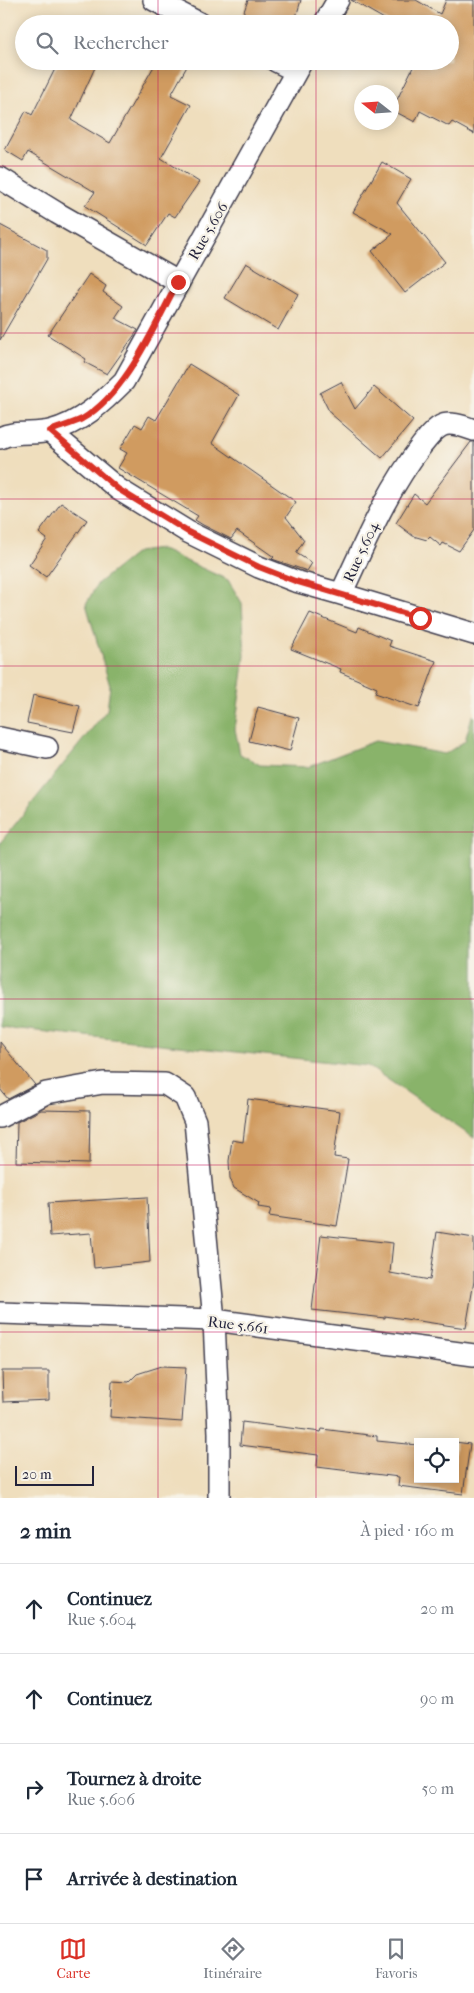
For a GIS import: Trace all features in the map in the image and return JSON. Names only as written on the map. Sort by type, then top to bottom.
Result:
[{"type":"street","points":[[154,0],[183,15]]},
{"type":"street","points":[[329,15],[338,0]]},
{"type":"street","name":"Rue 5.606","points":[[0,438],[9,434],[50,431],[82,419],[124,381],[297,70]]},
{"type":"street","points":[[0,178],[178,282]]},
{"type":"street","name":"Rue 5.604","points":[[474,430],[450,424],[442,425],[433,431],[405,468],[377,519],[341,594],[474,634]]},
{"type":"street","points":[[50,431],[118,489],[188,532],[259,567],[295,581],[341,594]]},
{"type":"street","points":[[0,738],[47,748]]},
{"type":"street","points":[[0,1117],[46,1093],[103,1083],[165,1084],[185,1097],[196,1120],[214,1320],[219,1433],[219,1498]]},
{"type":"street","name":"Rue 5.661","points":[[0,1313],[214,1320],[474,1355]]},
{"type":"green space","points":[[160,549],[228,580],[242,603],[245,656],[235,729],[240,754],[260,765],[308,767],[375,741],[445,754],[465,741],[472,716],[474,716],[474,1138],[368,1066],[0,1027],[0,843],[107,710],[110,686],[86,604],[98,583],[137,552]]},
{"type":"building","points":[[248,0],[301,0],[297,15],[243,15]]},
{"type":"building","points":[[351,0],[416,0],[440,14],[446,0],[474,0],[474,134],[452,122],[449,126],[420,111],[415,122],[399,114],[399,96],[412,70],[459,70],[459,15],[377,15]]},
{"type":"building","points":[[54,70],[94,70],[71,120],[110,143],[152,70],[185,70],[171,95],[191,105],[161,158],[199,182],[175,217],[168,213],[147,245],[85,206],[95,192],[28,152],[23,161],[5,150],[26,111],[32,115]]},
{"type":"building","points":[[382,162],[411,179],[397,203],[445,262],[405,293],[372,251],[393,234],[353,212]]},
{"type":"building","points":[[0,225],[47,250],[47,259],[0,340]]},
{"type":"building","points":[[246,263],[298,294],[278,330],[225,298]]},
{"type":"building","points":[[89,274],[106,286],[103,292],[123,306],[115,318],[138,330],[107,374],[84,362],[86,359],[48,335]]},
{"type":"building","points":[[189,364],[239,395],[212,443],[296,502],[286,517],[304,540],[296,553],[312,563],[307,571],[272,559],[274,557],[237,531],[231,539],[203,525],[195,520],[198,516],[118,468],[127,453],[120,449],[135,424],[142,428],[149,416],[156,420]]},
{"type":"building","points":[[341,382],[355,409],[374,387],[413,421],[382,458],[330,413],[320,393]]},
{"type":"building","points":[[471,442],[474,442],[474,530],[459,551],[443,543],[441,546],[430,537],[427,540],[413,536],[396,523],[414,494],[425,503]]},
{"type":"building","points":[[61,503],[87,520],[46,577],[29,565],[47,539],[39,533]]},
{"type":"building","points":[[310,613],[357,632],[359,627],[391,641],[389,646],[436,661],[419,708],[375,693],[377,688],[340,672],[341,669],[291,649]]},
{"type":"building","points":[[33,695],[80,706],[73,732],[27,723]]},
{"type":"building","points":[[258,707],[299,718],[290,751],[249,741]]},
{"type":"building","points":[[0,1042],[35,1085],[8,1099],[0,1089]]},
{"type":"building","points":[[248,1099],[340,1111],[334,1157],[348,1159],[337,1226],[269,1216],[271,1209],[258,1207],[259,1203],[234,1188],[230,1178],[229,1161],[232,1140],[243,1142]]},
{"type":"building","points":[[41,1110],[90,1111],[89,1164],[16,1162],[17,1122]]},
{"type":"building","points":[[147,1197],[150,1262],[94,1268],[91,1233],[50,1236],[48,1203]]},
{"type":"building","points":[[437,1232],[474,1238],[474,1281],[466,1328],[385,1316],[385,1318],[312,1310],[321,1235],[393,1243],[390,1273],[430,1280]]},
{"type":"building","points":[[162,1366],[186,1367],[182,1422],[110,1417],[112,1381],[129,1382],[137,1374]]},
{"type":"building","points":[[2,1371],[49,1371],[49,1400],[3,1402]]},
{"type":"building","points":[[242,1422],[321,1432],[322,1429],[377,1436],[377,1441],[414,1445],[414,1483],[459,1483],[459,1443],[470,1444],[463,1494],[398,1486],[399,1477],[317,1467],[318,1455],[240,1445]]},
{"type":"route","points":[[178,282],[124,381],[82,419],[50,431],[118,489],[188,532],[259,567],[295,581],[420,618]]}]
